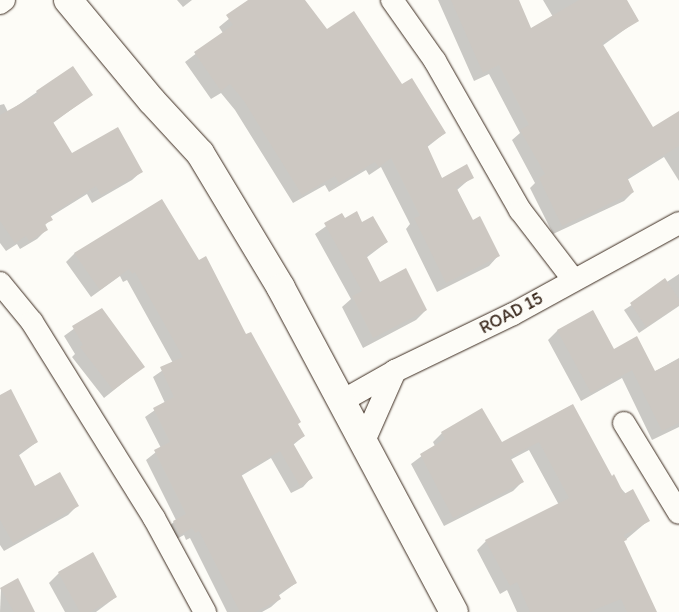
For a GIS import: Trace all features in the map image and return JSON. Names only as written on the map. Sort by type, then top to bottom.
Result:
[{"type":"street","points":[[0,3],[4,0]]},
{"type":"street","points":[[68,0],[152,101],[200,153],[281,288],[454,612]]},
{"type":"street","points":[[392,0],[435,61],[520,210],[573,279]]},
{"type":"street","name":"ROAD 15","points":[[342,401],[395,371],[513,314],[573,279],[679,223]]},
{"type":"street","points":[[0,284],[32,322],[139,493],[205,612]]},
{"type":"street","points":[[364,441],[395,371]]},
{"type":"street","points":[[624,422],[679,513]]},
{"type":"building","points":[[248,0],[305,0],[327,29],[354,11],[402,84],[412,78],[446,133],[427,145],[442,178],[467,164],[474,178],[456,187],[473,220],[480,216],[500,256],[446,283],[414,218],[420,216],[391,158],[379,167],[375,162],[339,183],[335,176],[302,195],[244,101],[230,84],[221,91],[194,52],[233,25],[226,15]]},
{"type":"building","points":[[451,0],[519,0],[531,28],[579,0],[627,0],[639,21],[602,43],[653,127],[679,111],[679,146],[627,177],[634,192],[562,226],[539,178],[545,174],[520,130],[529,125],[499,65],[483,73]]},
{"type":"building","points":[[73,66],[93,95],[53,122],[72,153],[118,127],[143,172],[101,195],[96,186],[50,215],[53,220],[45,224],[48,230],[29,241],[26,236],[15,243],[0,221],[0,115],[38,94],[36,91]]},
{"type":"building","points":[[162,199],[199,260],[206,256],[246,334],[251,332],[301,422],[298,424],[305,436],[293,443],[313,478],[300,486],[280,451],[241,474],[297,583],[278,593],[281,599],[255,612],[240,612],[199,531],[195,533],[192,528],[180,535],[173,521],[186,514],[154,450],[170,442],[153,408],[174,397],[160,367],[183,357],[135,272],[132,274],[129,269],[100,290],[74,253]]},
{"type":"building","points":[[357,211],[362,222],[373,216],[388,242],[366,255],[380,282],[406,268],[427,310],[373,338],[352,296],[362,291],[324,223],[342,213],[345,218]]},
{"type":"building","points":[[665,278],[679,299],[679,305],[646,327],[630,303]]},
{"type":"building","points":[[102,308],[145,367],[113,390],[80,347],[83,345],[72,326]]},
{"type":"building","points":[[593,310],[614,349],[637,336],[655,371],[679,359],[679,423],[662,431],[632,370],[591,393],[557,330]]},
{"type":"building","points":[[11,389],[38,442],[18,453],[35,486],[60,472],[79,506],[13,543],[0,520],[0,395]]},
{"type":"building","points":[[573,404],[612,476],[614,474],[624,494],[633,489],[650,521],[624,535],[627,540],[624,541],[657,612],[627,612],[621,599],[589,612],[530,612],[517,582],[510,586],[485,540],[569,498],[539,442],[510,457],[524,482],[453,518],[420,454],[445,439],[441,432],[482,408],[502,442]]},
{"type":"building","points":[[93,552],[117,597],[90,612],[80,612],[58,572]]},
{"type":"building","points":[[18,578],[35,612],[14,612],[0,588]]}]
